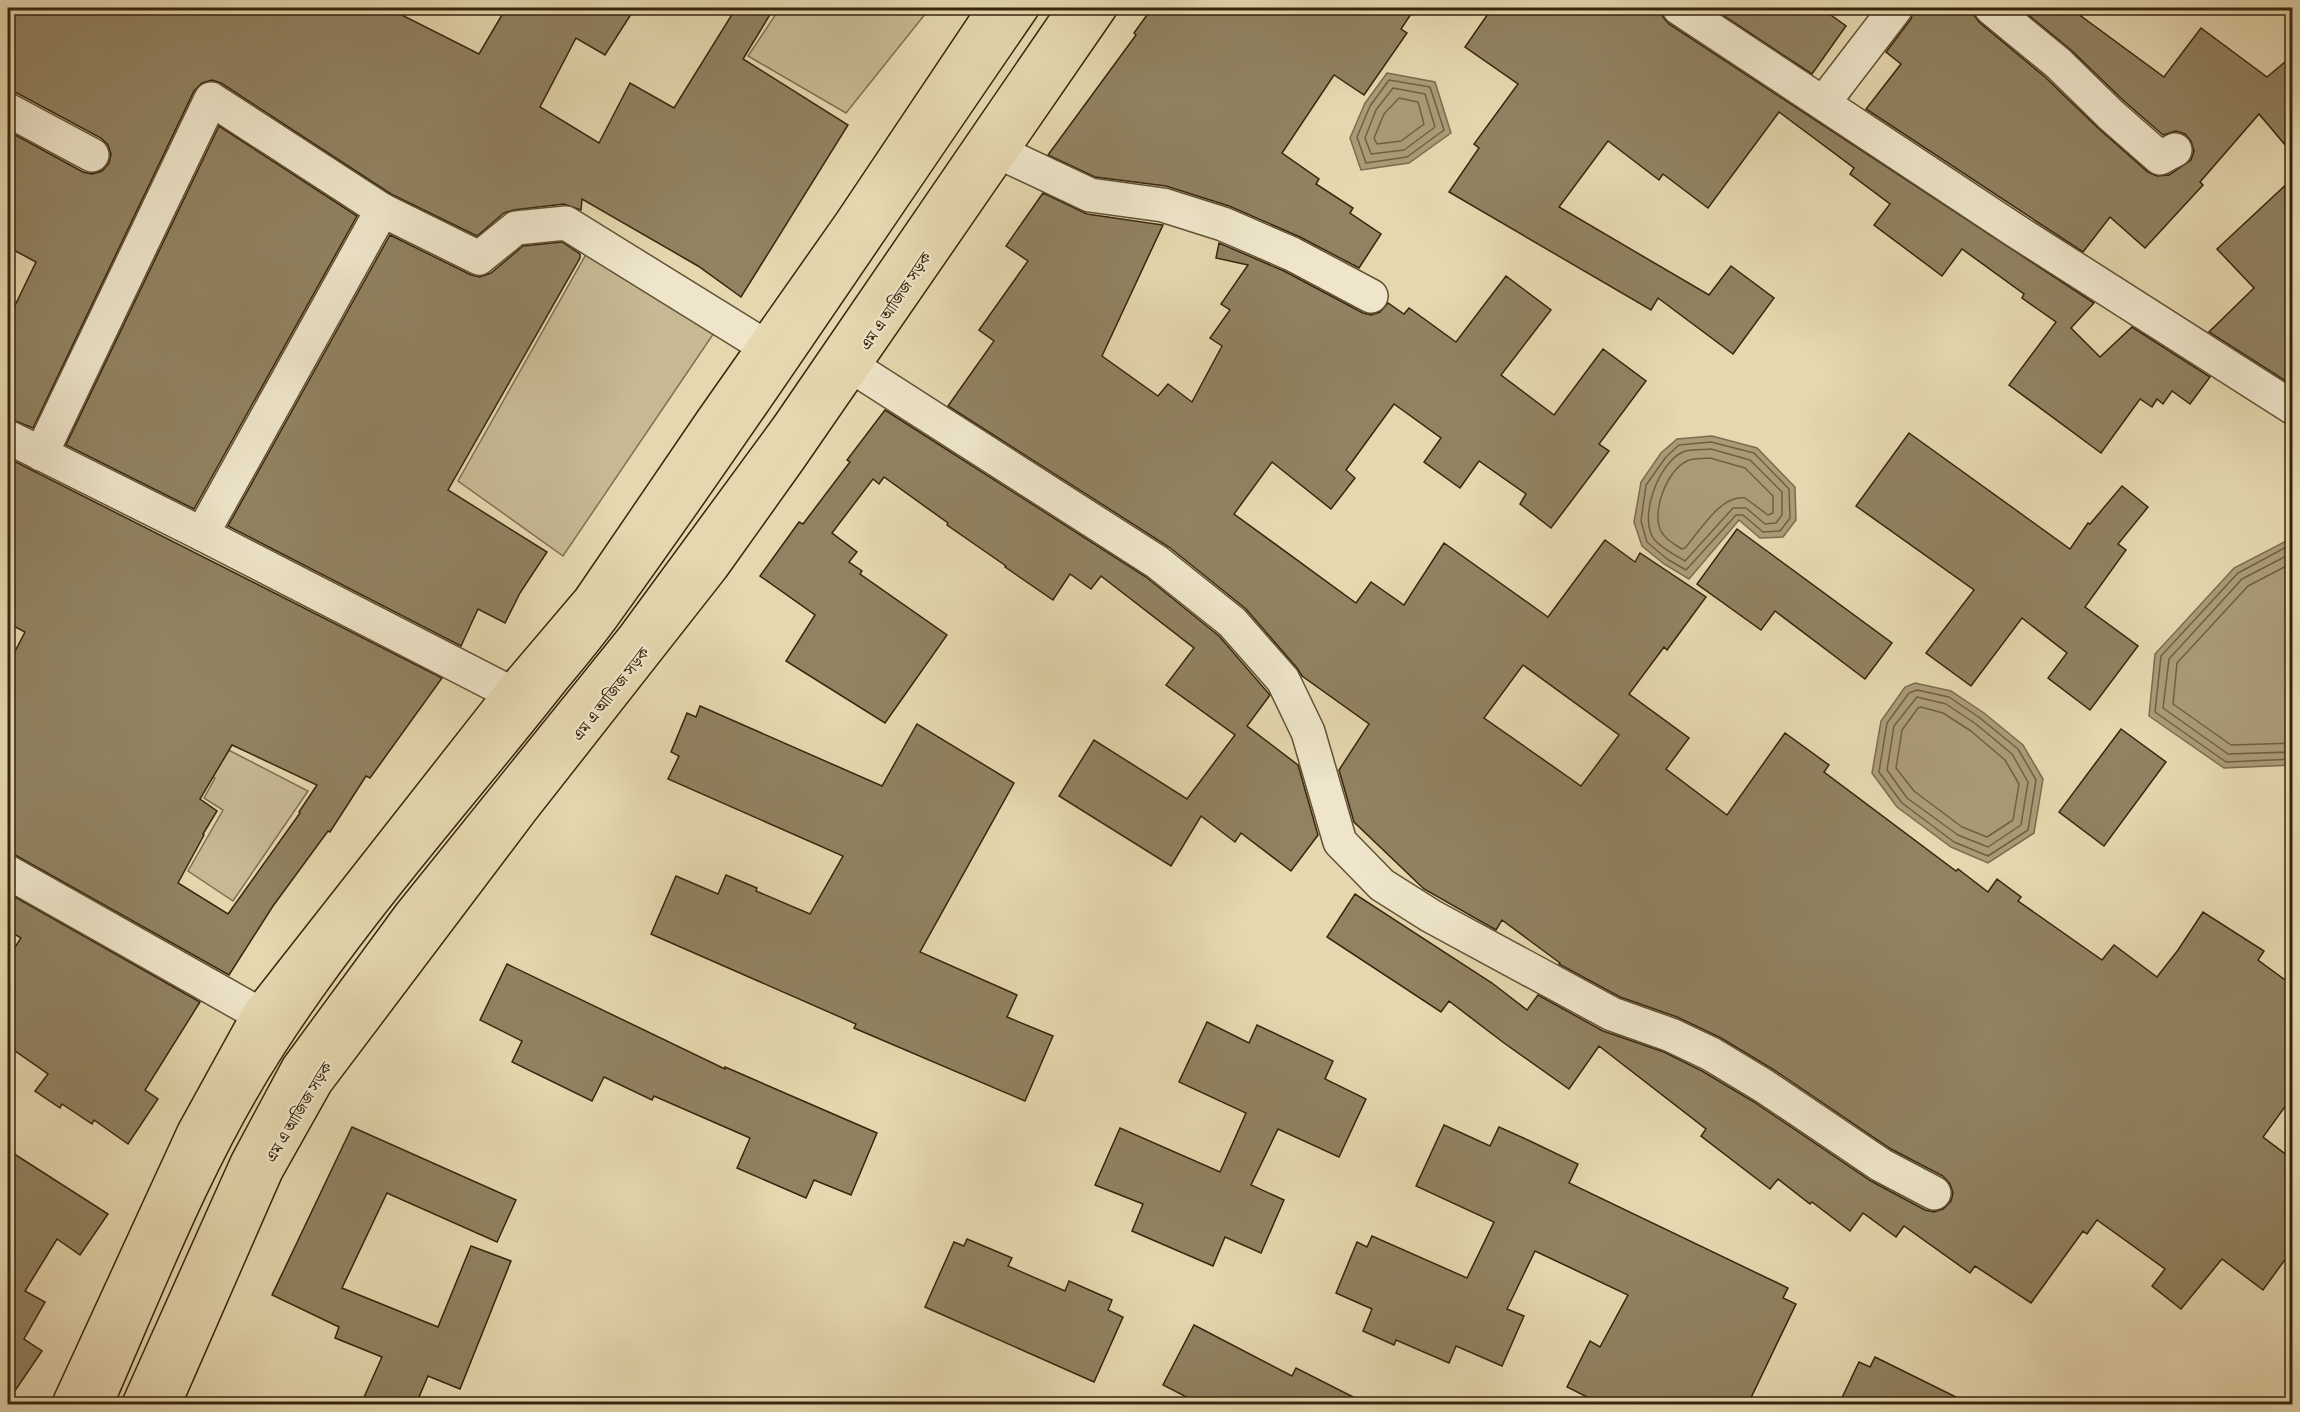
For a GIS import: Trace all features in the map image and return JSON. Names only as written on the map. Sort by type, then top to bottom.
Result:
[{"type":"main road","points":[[69,1404],[194,1132],[259,1014],[511,693],[590,600],[712,421],[766,347],[995,8]]},
{"type":"main road","points":[[96,1404],[204,1162],[267,1048],[345,938],[386,885],[608,610],[1022,8]]},
{"type":"main road","points":[[140,1404],[247,1163],[298,1068],[411,914],[635,636],[740,493],[789,426],[1075,8]]},
{"type":"main road","name":"এম এ আজিজ সড়ক","points":[[164,1404],[266,1171],[316,1082],[522,809],[712,567],[1100,8]]},
{"type":"street","points":[[1679,8],[2016,231],[2292,407]]},
{"type":"street","points":[[1824,102],[1896,8]]},
{"type":"street","points":[[1991,8],[2058,63],[2111,116],[2160,158],[2175,150]]},
{"type":"street","points":[[41,454],[211,99],[382,210],[479,258],[516,228],[566,223],[766,347]]},
{"type":"street","points":[[8,110],[92,156]]},
{"type":"street","points":[[999,153],[1090,195],[1163,205],[1223,224],[1292,254],[1371,296]]},
{"type":"street","points":[[202,534],[382,210]]},
{"type":"street","points":[[853,367],[1157,562],[1232,622],[1283,680],[1308,732],[1340,842],[1382,885],[1431,916],[1612,1014],[1671,1035],[1710,1054],[1764,1086],[1881,1165],[1934,1193]]},
{"type":"street","points":[[8,437],[511,693]]},
{"type":"street","points":[[8,872],[259,1014]]},
{"type":"shaded area","points":[[780,8],[930,8],[846,113],[748,56]]},
{"type":"shaded area","points":[[589,249],[716,330],[563,556],[458,481]]},
{"type":"shaded area","points":[[211,741],[308,791],[233,901],[188,871],[223,810],[204,798],[215,778],[196,766]]},
{"type":"water","points":[[1387,73],[1435,82],[1451,133],[1409,163],[1361,170],[1350,138],[1365,103]]},
{"type":"water","points":[[1712,436],[1757,448],[1795,487],[1796,520],[1783,537],[1760,538],[1739,520],[1689,579],[1664,564],[1642,546],[1634,522],[1641,482],[1661,453],[1677,439]]},
{"type":"water","points":[[2292,538],[2292,765],[2224,768],[2149,716],[2155,654],[2234,568]]},
{"type":"water","points":[[1915,683],[1951,691],[1984,713],[2023,745],[2043,779],[2034,833],[1988,863],[1951,847],[1897,807],[1872,773],[1881,721],[1905,687]]},
{"type":"building","points":[[8,8],[388,8],[479,54],[506,8],[635,8],[605,55],[576,38],[540,107],[599,143],[630,83],[674,108],[736,8],[774,8],[743,59],[848,125],[741,297],[698,266],[582,199],[581,210],[564,204],[504,213],[477,236],[391,194],[221,83],[212,80],[202,83],[194,91],[33,428],[8,418],[8,320],[36,262],[8,247],[8,131],[83,172],[92,174],[102,171],[109,163],[111,154],[108,145],[101,138],[17,93],[8,91]]},
{"type":"building","points":[[1152,8],[1415,8],[1401,29],[1407,33],[1364,95],[1334,75],[1282,153],[1319,179],[1316,184],[1353,208],[1350,213],[1381,234],[1359,268],[1300,237],[1229,206],[1166,186],[1095,177],[1048,155],[1136,35],[1134,33]]},
{"type":"building","points":[[1492,8],[1660,8],[1669,24],[2094,303],[2071,328],[2100,357],[2132,327],[2210,377],[2190,404],[2172,391],[2163,404],[2157,399],[2152,407],[2140,399],[2101,453],[2009,385],[2056,322],[2022,298],[2024,294],[1962,249],[1942,276],[1874,225],[1890,204],[1850,174],[1854,168],[1779,112],[1708,208],[1663,174],[1659,180],[1608,141],[1559,207],[1709,295],[1731,266],[1774,298],[1733,354],[1658,298],[1651,310],[1449,192],[1479,148],[1474,144],[1518,84],[1465,47]]},
{"type":"building","points":[[1712,8],[1821,8],[1846,26],[1812,74]]},
{"type":"building","points":[[1914,8],[1973,8],[1974,15],[1979,22],[2045,77],[2148,172],[2157,176],[2169,175],[2191,160],[2194,151],[2191,141],[2185,134],[2176,131],[2163,135],[2071,50],[2020,8],[2070,8],[2164,77],[2201,28],[2267,77],[2292,56],[2292,153],[2259,114],[2200,182],[2203,185],[2145,248],[2110,217],[2083,252],[1866,109],[1901,64],[1886,52],[1911,19]]},
{"type":"building","points":[[219,126],[357,216],[194,509],[66,445]]},
{"type":"building","points":[[2292,179],[2292,385],[2209,332],[2254,288],[2217,249]]},
{"type":"building","points":[[1043,193],[1087,214],[1163,225],[1102,356],[1158,396],[1168,384],[1192,402],[1222,346],[1210,338],[1230,310],[1221,304],[1248,265],[1216,258],[1219,243],[1284,271],[1363,313],[1371,315],[1380,312],[1388,303],[1404,314],[1409,308],[1456,342],[1506,276],[1551,310],[1501,375],[1554,415],[1603,349],[1646,381],[1599,444],[1609,451],[1551,528],[1520,504],[1526,494],[1479,461],[1460,488],[1424,462],[1441,438],[1394,404],[1346,470],[1355,478],[1331,509],[1272,462],[1234,514],[1356,603],[1371,582],[1404,605],[1444,543],[1548,617],[1605,540],[1635,562],[1640,553],[1706,597],[1667,650],[1664,647],[1629,694],[1689,738],[1666,769],[1727,815],[1785,733],[1829,765],[1824,772],[1956,871],[1958,869],[1988,892],[1997,879],[2021,897],[2018,901],[2102,960],[2114,945],[2157,977],[2203,912],[2264,951],[2258,960],[2292,985],[2292,1097],[2263,1137],[2292,1159],[2292,1250],[2263,1290],[2222,1259],[2181,1309],[2152,1286],[2165,1269],[2097,1220],[2087,1234],[2083,1231],[2031,1303],[1975,1266],[1970,1273],[1904,1226],[1896,1237],[1863,1213],[1850,1231],[1778,1179],[1770,1189],[1701,1136],[1706,1129],[1599,1046],[1569,1089],[1449,1001],[1441,1012],[1327,937],[1355,894],[1492,983],[1527,1010],[1538,995],[1603,1031],[1664,1052],[1702,1071],[1754,1102],[1871,1181],[1925,1210],[1934,1212],[1943,1209],[1951,1201],[1953,1193],[1950,1184],[1943,1176],[1891,1149],[1774,1070],[1721,1038],[1677,1017],[1620,997],[1559,964],[1502,920],[1496,930],[1424,889],[1354,822],[1339,770],[1369,724],[1302,676],[1246,609],[1169,547],[948,406],[994,341],[979,330],[1028,261],[1006,246]],"holes":[[[1523,665],[1619,735],[1581,786],[1484,718]]]},
{"type":"building","points":[[390,235],[471,275],[480,277],[491,273],[523,246],[562,242],[580,254],[580,258],[448,490],[547,552],[520,593],[505,623],[478,609],[461,646],[228,526]]},
{"type":"building","points":[[885,410],[1146,577],[1219,636],[1270,695],[1247,726],[1298,765],[1318,835],[1291,871],[1241,833],[1235,842],[1201,816],[1171,866],[1059,796],[1094,740],[1187,799],[1235,735],[1166,685],[1194,648],[1101,576],[1091,589],[1070,574],[1053,600],[884,477],[879,484],[873,479],[832,533],[857,552],[849,562],[862,571],[860,574],[947,635],[885,723],[786,661],[815,615],[760,576],[799,522],[803,524],[850,462],[847,460]]},
{"type":"building","points":[[1909,433],[2070,549],[2088,523],[2090,524],[2122,486],[2148,507],[2118,544],[2126,550],[2085,607],[2138,646],[2090,710],[2048,678],[2067,653],[2022,618],[1971,686],[1926,653],[1974,590],[1856,506]]},
{"type":"building","points":[[8,458],[442,678],[370,778],[366,776],[330,832],[328,831],[273,906],[229,975],[8,853],[8,665],[25,632],[8,623]],"holes":[[[232,745],[317,785],[300,813],[228,914],[178,883],[217,811],[200,799]]]},
{"type":"building","points":[[1737,529],[1892,643],[1865,679],[1775,611],[1761,630],[1697,584]]},
{"type":"building","points":[[700,706],[882,786],[917,724],[1014,783],[920,952],[1017,995],[1007,1017],[1053,1036],[1025,1101],[854,1028],[856,1024],[651,934],[676,876],[718,894],[726,875],[757,888],[756,891],[810,914],[843,856],[668,779],[679,756],[671,752],[687,713],[696,717]]},
{"type":"building","points":[[2121,729],[2166,762],[2104,846],[2059,812]]},
{"type":"building","points":[[8,893],[200,1002],[145,1090],[158,1099],[128,1144],[94,1120],[92,1124],[62,1104],[60,1108],[35,1091],[48,1074],[8,1046],[8,958],[21,938],[8,930]]},
{"type":"building","points":[[507,964],[725,1069],[725,1067],[877,1133],[851,1195],[814,1180],[806,1198],[737,1168],[750,1138],[654,1096],[652,1100],[604,1077],[592,1101],[512,1062],[522,1041],[480,1020]]},
{"type":"building","points":[[1207,1022],[1249,1043],[1257,1025],[1333,1061],[1325,1079],[1366,1099],[1339,1157],[1278,1129],[1251,1185],[1284,1200],[1261,1253],[1225,1237],[1213,1266],[1132,1231],[1143,1204],[1095,1185],[1120,1128],[1220,1172],[1246,1113],[1179,1082]]},
{"type":"building","points":[[1444,1125],[1490,1146],[1499,1127],[1530,1141],[1578,1164],[1569,1183],[1788,1288],[1783,1298],[1796,1304],[1748,1404],[1601,1404],[1567,1387],[1590,1341],[1600,1347],[1628,1295],[1535,1251],[1507,1309],[1524,1316],[1502,1366],[1456,1346],[1449,1363],[1396,1340],[1394,1345],[1363,1331],[1372,1309],[1336,1293],[1357,1242],[1367,1247],[1372,1236],[1467,1278],[1494,1222],[1416,1186]]},
{"type":"building","points":[[352,1127],[516,1200],[497,1242],[387,1193],[342,1288],[438,1327],[471,1246],[511,1261],[460,1389],[428,1376],[416,1404],[361,1404],[382,1357],[335,1338],[339,1327],[272,1295]]},
{"type":"building","points":[[8,1150],[108,1214],[80,1255],[57,1239],[25,1291],[45,1302],[24,1339],[42,1351],[8,1401]]},
{"type":"building","points":[[967,1239],[1012,1258],[1008,1266],[1065,1291],[1069,1281],[1112,1300],[1108,1310],[1123,1317],[1094,1382],[925,1307],[954,1242],[964,1246]]},
{"type":"building","points":[[1194,1325],[1292,1376],[1296,1368],[1367,1404],[1200,1404],[1163,1385]]},
{"type":"building","points":[[1875,1357],[1970,1404],[1839,1404],[1859,1362],[1870,1367]]}]
